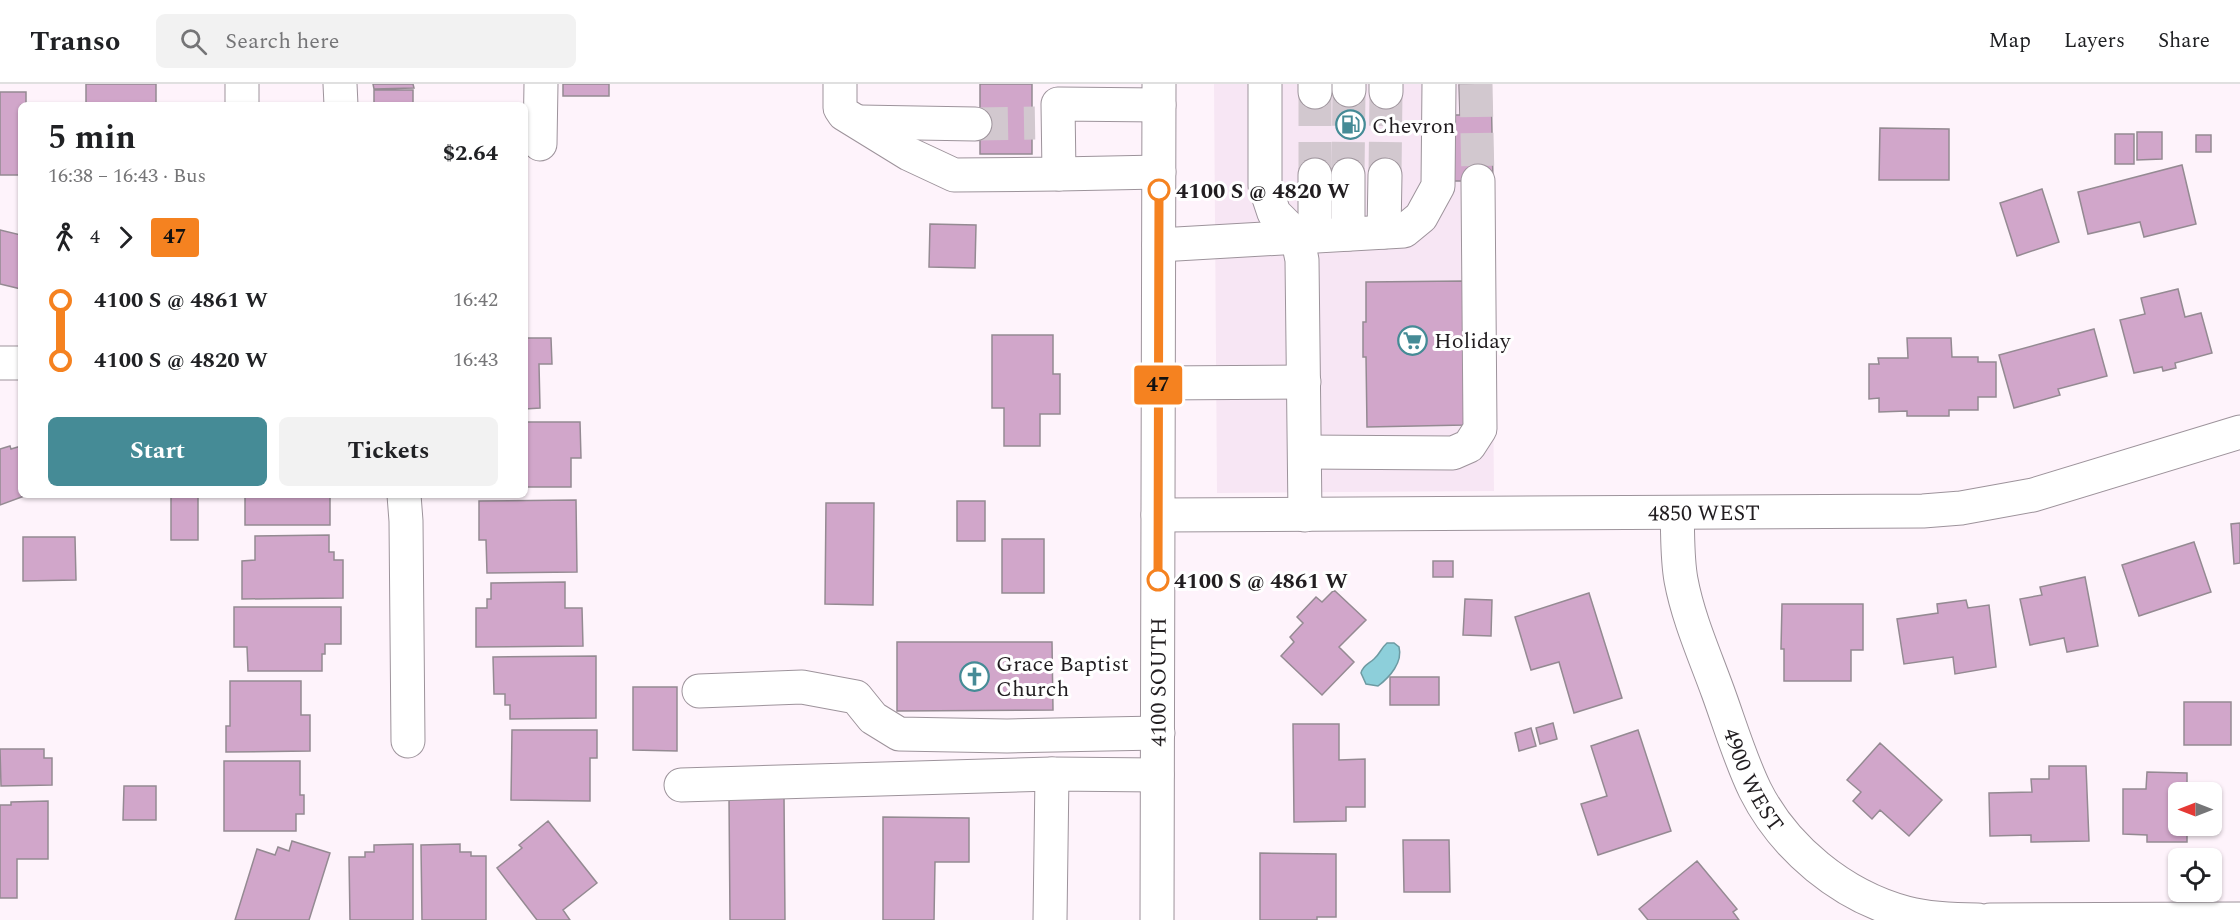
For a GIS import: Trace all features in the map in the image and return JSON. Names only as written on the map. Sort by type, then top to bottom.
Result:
[{"type":"street","points":[[242,84],[242,102]]},
{"type":"street","points":[[340,84],[341,102]]},
{"type":"street","points":[[540,144],[541,84]]},
{"type":"street","points":[[840,84],[840,108],[844,114],[909,154],[954,175],[1159,172]]},
{"type":"street","points":[[1265,84],[1265,186],[1274,213],[1306,236]]},
{"type":"street","points":[[1159,245],[1404,231],[1421,217],[1438,186],[1439,84]]},
{"type":"street","points":[[1059,174],[1051,116],[1159,95]]},
{"type":"street","name":"4100 SOUTH","points":[[1157,920],[1159,95]]},
{"type":"street","points":[[860,122],[975,124]]},
{"type":"street","points":[[1305,515],[1302,260],[1315,175]]},
{"type":"street","points":[[1348,175],[1348,234]]},
{"type":"street","points":[[1384,232],[1385,175]]},
{"type":"street","points":[[1305,452],[1453,453],[1469,446],[1480,429],[1478,181]]},
{"type":"street","points":[[0,363],[18,363]]},
{"type":"street","points":[[1158,383],[1304,382]]},
{"type":"street","name":"4850 WEST","points":[[1158,515],[1885,512],[1961,507],[2033,495],[2240,432]]},
{"type":"street","points":[[404,498],[408,741]]},
{"type":"street","name":"4900 WEST","points":[[1677,513],[1679,563],[1686,599],[1744,764],[1771,817],[1791,843],[1814,864],[1838,881],[1881,905],[1931,919],[1978,920]]},
{"type":"street","points":[[699,691],[802,687],[856,697],[873,718],[899,734],[1007,736],[1158,733]]},
{"type":"street","points":[[681,785],[1052,774],[1157,775]]},
{"type":"street","points":[[1050,920],[1052,774]]},
{"type":"street","points":[[1990,920],[2240,919]]},
{"type":"shaded area","points":[[1214,84],[1490,84],[1494,491],[1217,493]]},
{"type":"water","points":[[1387,643],[1394,643],[1399,647],[1397,664],[1391,674],[1378,686],[1366,684],[1362,670]]},
{"type":"building","points":[[86,84],[156,84],[156,102],[86,102]]},
{"type":"building","points":[[373,84],[413,84],[414,88],[374,89]]},
{"type":"building","points":[[563,84],[609,84],[609,96],[563,96]]},
{"type":"building","points":[[980,84],[1032,84],[1032,154],[980,154]]},
{"type":"building","points":[[1491,84],[1493,181],[1449,181],[1448,115],[1460,115],[1459,85]]},
{"type":"building","points":[[374,90],[413,90],[413,102],[374,102]]},
{"type":"building","points":[[0,92],[26,92],[26,102],[18,102],[18,175],[0,175]]},
{"type":"building","points":[[1880,128],[1949,129],[1949,180],[1879,180]]},
{"type":"building","points":[[2137,132],[2162,132],[2162,159],[2137,160]]},
{"type":"building","points":[[2115,134],[2134,134],[2134,164],[2115,164]]},
{"type":"building","points":[[2196,135],[2211,135],[2211,152],[2196,152]]},
{"type":"building","points":[[2182,165],[2196,224],[2144,237],[2140,222],[2088,234],[2078,192]]},
{"type":"building","points":[[2042,189],[2059,242],[2017,256],[2000,203]]},
{"type":"building","points":[[930,224],[976,225],[975,268],[929,267]]},
{"type":"building","points":[[0,230],[18,234],[18,288],[0,284]]},
{"type":"building","name":"Holiday","points":[[1463,281],[1465,425],[1367,427],[1366,357],[1363,357],[1366,282]]},
{"type":"building","points":[[2178,289],[2185,317],[2201,313],[2212,353],[2175,363],[2176,368],[2163,371],[2162,367],[2134,373],[2120,320],[2145,314],[2141,298]]},
{"type":"building","points":[[2094,329],[2107,376],[2058,389],[2060,395],[2014,408],[1999,355]]},
{"type":"building","points":[[992,335],[1053,335],[1053,374],[1060,374],[1060,414],[1040,414],[1040,446],[1004,446],[1004,408],[992,408]]},
{"type":"building","points":[[528,338],[551,338],[552,364],[539,364],[540,408],[528,409]]},
{"type":"building","points":[[1907,338],[1951,338],[1952,357],[1978,357],[1978,362],[1996,362],[1996,397],[1978,397],[1978,410],[1949,410],[1949,416],[1907,416],[1907,411],[1879,412],[1879,398],[1869,399],[1869,364],[1879,364],[1878,358],[1908,358]]},
{"type":"building","points":[[528,422],[580,422],[581,458],[571,458],[571,487],[528,487]]},
{"type":"building","points":[[10,446],[11,449],[18,447],[19,498],[0,505],[0,449]]},
{"type":"building","points":[[171,498],[198,498],[198,540],[171,540]]},
{"type":"building","points":[[245,498],[330,498],[330,525],[245,525]]},
{"type":"building","points":[[576,500],[577,572],[487,573],[486,540],[479,540],[479,501]]},
{"type":"building","points":[[957,501],[985,501],[985,541],[957,541]]},
{"type":"building","points":[[826,503],[874,503],[873,605],[825,604]]},
{"type":"building","points":[[2240,523],[2240,563],[2234,564],[2231,524]]},
{"type":"building","points":[[329,535],[329,552],[334,552],[334,560],[343,560],[343,598],[242,599],[242,561],[255,560],[255,536]]},
{"type":"building","points":[[23,537],[75,537],[76,580],[23,581]]},
{"type":"building","points":[[1002,539],[1044,539],[1044,593],[1002,593]]},
{"type":"building","points":[[2194,542],[2211,592],[2139,616],[2122,565]]},
{"type":"building","points":[[1433,561],[1453,561],[1453,577],[1433,577]]},
{"type":"building","points":[[2085,577],[2098,646],[2067,652],[2064,638],[2030,645],[2020,599],[2042,595],[2040,587]]},
{"type":"building","points":[[565,582],[565,608],[582,608],[583,646],[476,647],[476,608],[487,608],[487,599],[491,599],[491,583]]},
{"type":"building","points":[[1334,590],[1366,620],[1339,647],[1354,662],[1322,695],[1281,656],[1294,642],[1290,637],[1303,623],[1297,617],[1316,597],[1322,602]]},
{"type":"building","points":[[1589,593],[1622,698],[1574,713],[1559,662],[1531,670],[1515,617]]},
{"type":"building","points":[[1465,599],[1492,600],[1491,636],[1463,635]]},
{"type":"building","points":[[1966,600],[1968,608],[1989,605],[1996,667],[1955,674],[1953,657],[1904,664],[1897,619],[1938,613],[1937,604]]},
{"type":"building","points":[[1782,604],[1863,604],[1863,650],[1851,650],[1851,681],[1784,681],[1784,649],[1781,649]]},
{"type":"building","points":[[234,607],[341,607],[341,644],[325,644],[325,654],[322,654],[322,671],[248,671],[247,647],[234,647]]},
{"type":"building","name":"Grace Baptist Church","points":[[897,642],[1052,642],[1053,710],[897,711]]},
{"type":"building","points":[[596,656],[596,718],[510,719],[510,705],[505,705],[505,694],[494,694],[493,657]]},
{"type":"building","points":[[1390,677],[1439,677],[1439,705],[1390,705]]},
{"type":"building","points":[[230,681],[301,681],[301,715],[310,715],[310,751],[226,752],[226,726],[230,726]]},
{"type":"building","points":[[633,687],[677,687],[677,751],[633,750]]},
{"type":"building","points":[[2184,702],[2231,702],[2231,745],[2184,745]]},
{"type":"building","points":[[1553,723],[1557,739],[1540,744],[1536,728]]},
{"type":"building","points":[[1293,724],[1339,724],[1339,760],[1365,759],[1365,807],[1346,807],[1346,821],[1294,822]]},
{"type":"building","points":[[1531,728],[1536,746],[1519,751],[1515,733]]},
{"type":"building","points":[[512,730],[597,730],[597,758],[590,758],[590,801],[511,800]]},
{"type":"building","points":[[1638,730],[1671,831],[1598,855],[1581,804],[1607,796],[1591,746]]},
{"type":"building","points":[[1880,743],[1942,800],[1909,836],[1880,810],[1872,819],[1853,801],[1861,792],[1847,780]]},
{"type":"building","points":[[0,749],[44,749],[44,758],[52,758],[52,785],[1,786]]},
{"type":"building","points":[[224,761],[300,761],[300,795],[304,795],[304,814],[296,814],[296,831],[224,831]]},
{"type":"building","points":[[2049,766],[2086,766],[2089,841],[2031,842],[2031,835],[1990,836],[1989,793],[2032,792],[2031,779],[2049,779]]},
{"type":"building","points":[[2147,772],[2187,773],[2187,782],[2168,782],[2168,836],[2187,836],[2187,842],[2147,842],[2147,835],[2123,834],[2123,789],[2146,789]]},
{"type":"building","points":[[124,786],[156,786],[156,820],[123,820]]},
{"type":"building","points":[[784,796],[785,920],[730,920],[729,797]]},
{"type":"building","points":[[48,801],[48,859],[17,859],[17,898],[0,898],[0,805],[11,805],[11,802]]},
{"type":"building","points":[[883,817],[969,818],[969,862],[935,862],[934,920],[883,920]]},
{"type":"building","points":[[548,821],[597,883],[563,910],[570,920],[537,920],[497,868],[522,848],[519,845]]},
{"type":"building","points":[[1403,840],[1449,840],[1450,892],[1404,892]]},
{"type":"building","points":[[292,841],[330,853],[309,920],[235,920],[257,849],[275,855],[278,847],[289,851]]},
{"type":"building","points":[[413,844],[413,920],[350,920],[349,857],[365,857],[365,852],[374,852],[374,845]]},
{"type":"building","points":[[460,844],[460,852],[471,852],[471,856],[486,856],[486,920],[422,920],[421,845]]},
{"type":"building","points":[[1260,853],[1336,854],[1336,917],[1317,917],[1317,920],[1260,920]]},
{"type":"building","points":[[1697,861],[1737,909],[1733,912],[1739,920],[1648,920],[1639,909]]},
{"type":"tunnel","points":[[1476,84],[1478,181]]},
{"type":"tunnel","points":[[1348,175],[1349,90]]},
{"type":"tunnel","points":[[1315,92],[1315,175]]},
{"type":"tunnel","points":[[1385,175],[1386,92]]},
{"type":"tunnel","points":[[975,124],[1035,123]]},
{"type":"bus line","name":"47","points":[[1158,580],[1159,190]]},
{"type":"place","name":"Chevron","points":[[1351,125]]},
{"type":"place","name":"4100 S @ 4820 W","points":[[1159,190]]},
{"type":"place","name":"Holiday","points":[[1413,340]]},
{"type":"place","name":"4100 S @ 4861 W","points":[[1158,580]]},
{"type":"place","name":"Grace Baptist Church","points":[[975,676]]}]
